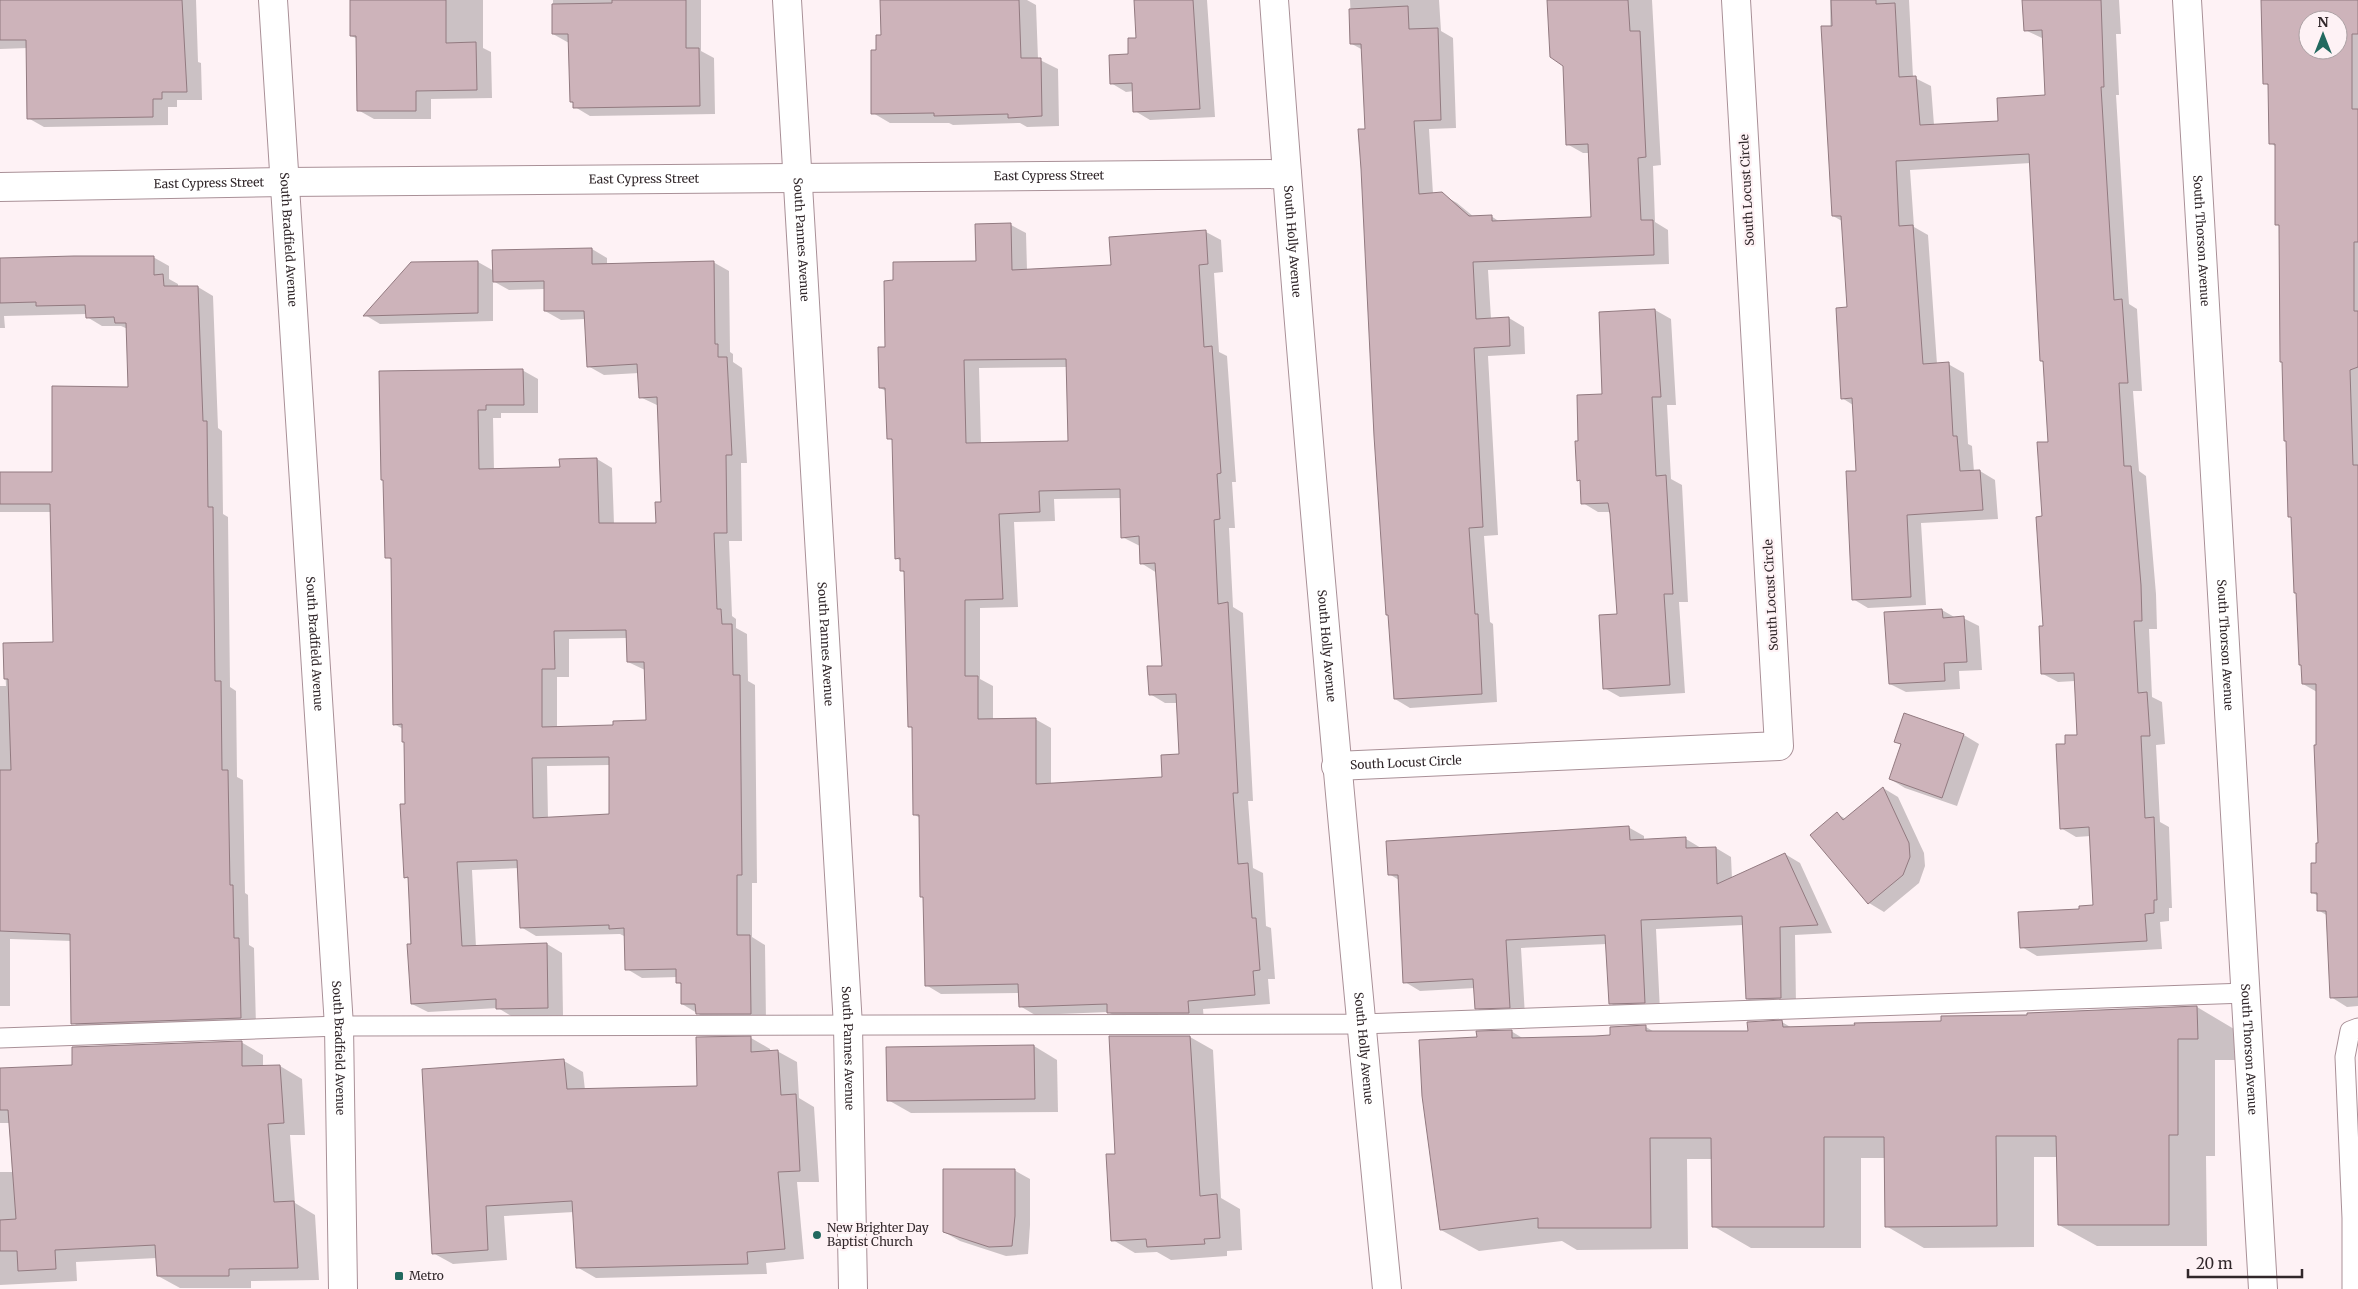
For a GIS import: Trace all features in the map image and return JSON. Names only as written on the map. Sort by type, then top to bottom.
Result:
[{"type":"street","name":"South Bradfield Avenue","points":[[274,0],[339,1026],[343,1289]]},
{"type":"street","name":"South Pannes Avenue","points":[[787,0],[848,1026],[853,1289]]},
{"type":"street","name":"South Holly Avenue","points":[[1274,0],[1336,766],[1388,1289]]},
{"type":"street","name":"South Locust Circle","points":[[1336,766],[1779,746],[1736,0]]},
{"type":"street","name":"South Thorson Avenue","points":[[2187,0],[2264,1289]]},
{"type":"street","name":"East Cypress Street","points":[[0,187],[285,182],[1287,174]]},
{"type":"lane","points":[[0,1038],[339,1026],[1361,1024],[2246,993]]},
{"type":"lane","points":[[2352,1289],[2352,1218],[2345,1056],[2350,1031],[2358,1028]]},
{"type":"building","points":[[0,0],[182,0],[187,92],[162,92],[162,99],[153,99],[153,117],[27,119],[26,40],[0,40]]},
{"type":"building","points":[[350,0],[446,0],[446,43],[476,42],[477,90],[416,91],[416,111],[357,111],[356,36],[350,36]]},
{"type":"building","points":[[612,0],[686,0],[686,48],[699,48],[700,106],[573,108],[573,102],[570,102],[568,34],[552,34],[552,4],[612,3]]},
{"type":"building","points":[[880,0],[1019,0],[1021,58],[1041,58],[1042,116],[1008,118],[1008,114],[934,116],[934,113],[871,114],[871,50],[876,50],[876,35],[881,35]]},
{"type":"building","points":[[1134,0],[1193,0],[1200,109],[1133,112],[1132,83],[1110,84],[1109,55],[1128,54],[1128,38],[1136,38]]},
{"type":"building","points":[[1547,0],[1628,0],[1630,31],[1640,31],[1646,157],[1638,158],[1641,220],[1653,220],[1654,255],[1473,262],[1476,319],[1509,317],[1510,346],[1474,348],[1483,527],[1469,528],[1475,614],[1478,614],[1482,694],[1394,699],[1388,615],[1386,615],[1374,436],[1358,129],[1365,129],[1361,44],[1350,44],[1349,9],[1408,6],[1409,29],[1438,28],[1441,120],[1414,121],[1419,194],[1442,192],[1469,216],[1492,215],[1492,221],[1591,217],[1588,144],[1566,145],[1563,66],[1550,57]]},
{"type":"building","points":[[1831,0],[1876,0],[1876,4],[1895,3],[1899,77],[1916,76],[1920,125],[1998,121],[1997,98],[2045,95],[2042,30],[2024,31],[2022,0],[2101,0],[2104,87],[2101,87],[2114,300],[2122,299],[2128,383],[2119,383],[2124,466],[2131,466],[2141,585],[2142,621],[2134,621],[2138,693],[2147,692],[2150,736],[2141,736],[2145,818],[2154,817],[2157,900],[2154,900],[2154,913],[2145,914],[2147,941],[2020,948],[2018,912],[2079,909],[2079,906],[2093,905],[2089,827],[2060,829],[2056,744],[2065,744],[2065,735],[2077,735],[2074,673],[2041,674],[2039,626],[2043,626],[2036,517],[2042,516],[2037,442],[2048,442],[2043,361],[2040,361],[2029,154],[1896,161],[1899,226],[1913,225],[1923,364],[1949,362],[1953,436],[1957,436],[1960,471],[1980,470],[1983,510],[1907,515],[1911,597],[1852,600],[1846,471],[1856,471],[1852,398],[1841,399],[1836,308],[1847,307],[1841,216],[1832,216],[1821,26],[1832,26]]},
{"type":"building","points":[[2261,0],[2358,0],[2358,34],[2352,34],[2352,109],[2358,109],[2358,242],[2354,242],[2354,311],[2358,311],[2358,367],[2350,370],[2353,465],[2358,465],[2358,997],[2330,998],[2326,911],[2317,911],[2317,893],[2311,893],[2311,863],[2316,863],[2316,843],[2318,843],[2314,745],[2316,745],[2316,684],[2302,684],[2301,665],[2299,665],[2291,517],[2288,517],[2282,362],[2280,362],[2279,225],[2275,225],[2275,144],[2269,144],[2268,84],[2263,84]]},
{"type":"building","points":[[1011,223],[1012,270],[1111,265],[1109,237],[1206,230],[1208,264],[1199,265],[1204,347],[1212,346],[1221,473],[1217,474],[1220,519],[1214,520],[1218,604],[1228,602],[1238,793],[1233,793],[1238,864],[1248,863],[1252,918],[1256,918],[1260,970],[1253,971],[1255,995],[1188,1001],[1189,1013],[1107,1013],[1107,1004],[1019,1007],[1018,984],[925,986],[923,897],[920,897],[919,815],[913,815],[912,727],[908,727],[904,571],[900,571],[900,558],[895,559],[892,439],[887,439],[885,388],[879,388],[878,347],[885,347],[884,281],[893,280],[893,262],[976,261],[975,224]],"holes":[[[1066,359],[1068,441],[966,443],[964,360]],[[1120,489],[1121,538],[1139,536],[1140,564],[1155,563],[1162,666],[1147,666],[1149,695],[1176,694],[1179,754],[1161,755],[1162,777],[1036,784],[1036,718],[978,719],[978,676],[965,676],[965,600],[1003,599],[999,514],[1040,512],[1039,491]]]},
{"type":"building","points":[[592,248],[592,264],[714,261],[715,344],[718,344],[718,357],[727,357],[732,455],[726,455],[727,533],[714,533],[717,609],[721,609],[722,624],[732,624],[733,675],[740,675],[742,875],[737,875],[737,935],[750,935],[751,1014],[696,1014],[695,1004],[681,1004],[681,983],[676,983],[676,969],[625,970],[624,928],[609,929],[609,925],[520,928],[517,860],[457,862],[462,946],[547,943],[548,1008],[496,1009],[496,999],[411,1004],[407,944],[411,944],[408,877],[404,878],[400,804],[405,804],[404,742],[402,742],[402,724],[393,725],[391,558],[385,558],[379,371],[523,369],[524,405],[486,405],[486,410],[478,410],[479,469],[560,467],[559,459],[597,458],[599,523],[656,523],[655,502],[661,502],[657,397],[639,398],[637,364],[587,367],[584,311],[544,311],[544,281],[493,282],[492,250]],"holes":[[[626,630],[627,662],[644,662],[646,720],[613,721],[613,725],[542,727],[542,669],[555,669],[554,631]],[[609,757],[609,814],[533,818],[532,758]]]},
{"type":"building","points":[[154,256],[154,275],[163,274],[164,286],[198,286],[203,421],[207,421],[208,507],[213,507],[215,681],[221,681],[222,770],[228,770],[230,885],[233,885],[234,938],[239,938],[241,1018],[71,1024],[70,934],[0,931],[0,770],[11,770],[8,679],[4,679],[3,643],[53,642],[50,504],[0,504],[0,472],[52,472],[52,386],[128,387],[126,323],[115,323],[114,317],[86,318],[85,305],[36,306],[36,302],[0,303],[0,258]]},
{"type":"building","points":[[478,261],[478,313],[363,316],[411,262]]},
{"type":"building","points":[[1655,309],[1661,397],[1652,397],[1656,476],[1666,475],[1673,594],[1664,594],[1670,685],[1603,689],[1599,615],[1617,614],[1610,514],[1608,503],[1581,504],[1580,480],[1577,481],[1575,441],[1578,441],[1577,395],[1602,394],[1599,312]]},
{"type":"building","points":[[1942,609],[1943,618],[1964,616],[1967,662],[1944,663],[1945,681],[1889,684],[1884,612]]},
{"type":"building","points":[[1904,713],[1964,734],[1942,798],[1889,779],[1901,744],[1894,742]]},
{"type":"building","points":[[1883,787],[1909,843],[1910,857],[1903,875],[1868,904],[1810,835],[1837,812],[1843,820]]},
{"type":"building","points":[[1629,826],[1630,840],[1686,837],[1686,848],[1716,847],[1717,884],[1785,853],[1818,925],[1780,927],[1781,998],[1746,999],[1742,916],[1641,920],[1645,1003],[1609,1004],[1605,935],[1506,940],[1510,1008],[1475,1009],[1473,979],[1403,983],[1398,875],[1388,875],[1386,841]]},
{"type":"building","points":[[2197,1006],[2198,1039],[2178,1039],[2178,1135],[2169,1135],[2169,1225],[2058,1225],[2056,1136],[1996,1136],[1997,1226],[1885,1227],[1884,1137],[1824,1137],[1824,1227],[1712,1227],[1711,1138],[1650,1138],[1651,1228],[1538,1228],[1538,1218],[1440,1230],[1422,1096],[1419,1040],[1477,1037],[1476,1031],[1512,1030],[1512,1038],[1610,1035],[1610,1027],[1646,1025],[1646,1031],[1748,1031],[1747,1022],[1782,1020],[1783,1027],[1855,1025],[1854,1023],[1941,1021],[1941,1016],[2027,1015],[2027,1013]]},
{"type":"building","points":[[751,1036],[751,1052],[778,1050],[781,1095],[796,1094],[800,1171],[778,1172],[785,1249],[747,1252],[748,1264],[576,1268],[572,1201],[486,1206],[488,1250],[432,1254],[422,1069],[564,1059],[567,1089],[697,1086],[696,1037]]},
{"type":"building","points":[[1109,1036],[1190,1036],[1200,1196],[1217,1194],[1220,1238],[1204,1239],[1205,1244],[1147,1247],[1146,1239],[1111,1241],[1106,1154],[1115,1154]]},
{"type":"building","points":[[242,1041],[242,1066],[280,1065],[284,1123],[268,1124],[274,1202],[294,1201],[298,1268],[229,1269],[229,1276],[157,1276],[155,1245],[55,1250],[56,1269],[18,1271],[17,1251],[0,1251],[0,1220],[16,1219],[8,1110],[0,1110],[0,1068],[72,1065],[72,1047]]},
{"type":"building","points":[[1034,1045],[1035,1099],[887,1101],[886,1047]]},
{"type":"building","points":[[943,1169],[1015,1169],[1015,1216],[1012,1246],[989,1247],[943,1232]]},
{"type":"place","name":"New Brighter Day Baptist Church","points":[[817,1235]]},
{"type":"place","name":"Metro","points":[[399,1276]]}]
